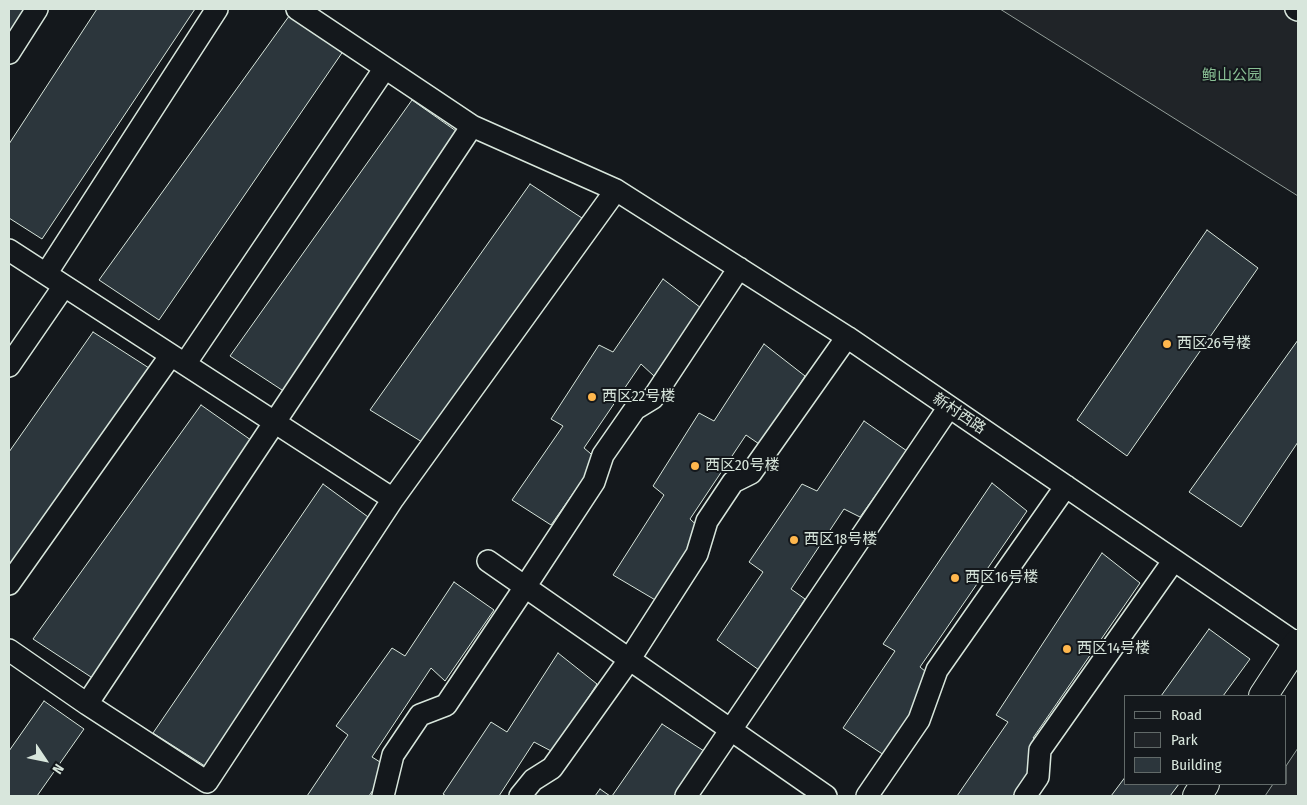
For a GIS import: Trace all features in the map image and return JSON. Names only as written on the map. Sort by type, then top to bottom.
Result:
[{"type":"street","points":[[9,52],[37,9]]},
{"type":"street","points":[[46,274],[217,9]]},
{"type":"street","name":"新村西路","points":[[297,9],[472,126],[616,190],[739,268],[847,337],[1298,644]]},
{"type":"street","points":[[9,584],[178,360],[385,68]]},
{"type":"street","points":[[87,704],[472,126]]},
{"type":"street","points":[[9,650],[87,704],[207,782],[393,499],[616,190]]},
{"type":"street","points":[[9,250],[393,499]]},
{"type":"street","points":[[382,796],[393,755],[420,715],[446,705],[594,482],[603,455],[635,409],[653,398],[739,268]]},
{"type":"street","points":[[9,366],[64,286]]},
{"type":"street","points":[[520,796],[533,780],[552,768],[629,660],[696,554],[707,521],[733,482],[751,473],[847,337]]},
{"type":"street","points":[[686,796],[949,407]]},
{"type":"street","points":[[867,796],[919,720],[937,670],[1066,486]]},
{"type":"street","points":[[1025,796],[1038,777],[1040,750],[1174,560]]},
{"type":"street","points":[[488,561],[826,796]]},
{"type":"street","points":[[1264,695],[1298,644]]},
{"type":"street","points":[[1197,796],[1204,785]]},
{"type":"green space","name":"鲍山公园","points":[[1000,9],[1298,9],[1298,196]]},
{"type":"green space","points":[[1298,748],[1298,796],[1265,796],[1272,785],[1287,785],[1287,764]]},
{"type":"building","points":[[9,9],[33,9],[9,47]]},
{"type":"building","points":[[97,9],[195,9],[42,239],[9,218],[9,144]]},
{"type":"building","points":[[292,12],[346,47],[159,320],[99,280]]},
{"type":"building","points":[[412,100],[466,138],[285,392],[230,356]]},
{"type":"building","points":[[530,184],[585,220],[427,445],[370,410]]},
{"type":"building","name":"西区26号楼","points":[[1207,230],[1258,268],[1127,456],[1077,420]]},
{"type":"building","name":"西区22号楼","points":[[663,279],[701,308],[654,376],[641,364],[584,448],[597,459],[551,525],[512,500],[563,426],[551,419],[599,345],[613,352]]},
{"type":"building","points":[[93,332],[149,368],[9,566],[9,452]]},
{"type":"building","points":[[1298,340],[1298,442],[1241,527],[1189,492]]},
{"type":"building","name":"西区20号楼","points":[[764,344],[805,376],[762,446],[746,435],[690,519],[703,531],[657,601],[613,575],[664,495],[653,486],[699,413],[714,421]]},
{"type":"building","points":[[201,405],[258,445],[94,679],[33,639]]},
{"type":"building","name":"西区18号楼","points":[[864,421],[907,451],[860,517],[844,509],[791,589],[805,599],[759,670],[717,640],[763,572],[749,562],[802,484],[817,491]]},
{"type":"building","name":"西区16号楼","points":[[992,483],[1027,511],[920,667],[936,680],[887,757],[843,728],[895,651],[883,644]]},
{"type":"building","points":[[323,484],[375,522],[205,766],[153,733]]},
{"type":"building","name":"西区14号楼","points":[[1102,553],[1140,583],[1033,738],[1049,747],[1013,796],[957,796],[1008,722],[996,715]]},
{"type":"building","points":[[454,582],[494,610],[445,681],[431,668],[372,757],[388,767],[369,796],[307,796],[348,735],[336,726],[392,648],[405,656]]},
{"type":"building","points":[[1209,629],[1250,659],[1224,695],[1162,695]]},
{"type":"building","points":[[558,653],[597,684],[553,752],[534,742],[499,796],[446,796],[443,794],[491,722],[507,732]]},
{"type":"building","points":[[44,701],[84,729],[37,796],[9,796],[9,751]]},
{"type":"building","points":[[662,724],[704,751],[674,796],[612,796]]},
{"type":"building","points":[[1124,779],[1124,785],[1178,785],[1170,796],[1111,796]]},
{"type":"building","points":[[600,789],[610,796],[595,796]]},
{"type":"place","name":"西区26号楼","points":[[1167,344]]},
{"type":"place","name":"西区22号楼","points":[[592,397]]},
{"type":"place","name":"西区20号楼","points":[[695,466]]},
{"type":"place","name":"西区18号楼","points":[[794,540]]},
{"type":"place","name":"西区16号楼","points":[[955,578]]},
{"type":"place","name":"西区14号楼","points":[[1067,649]]}]
